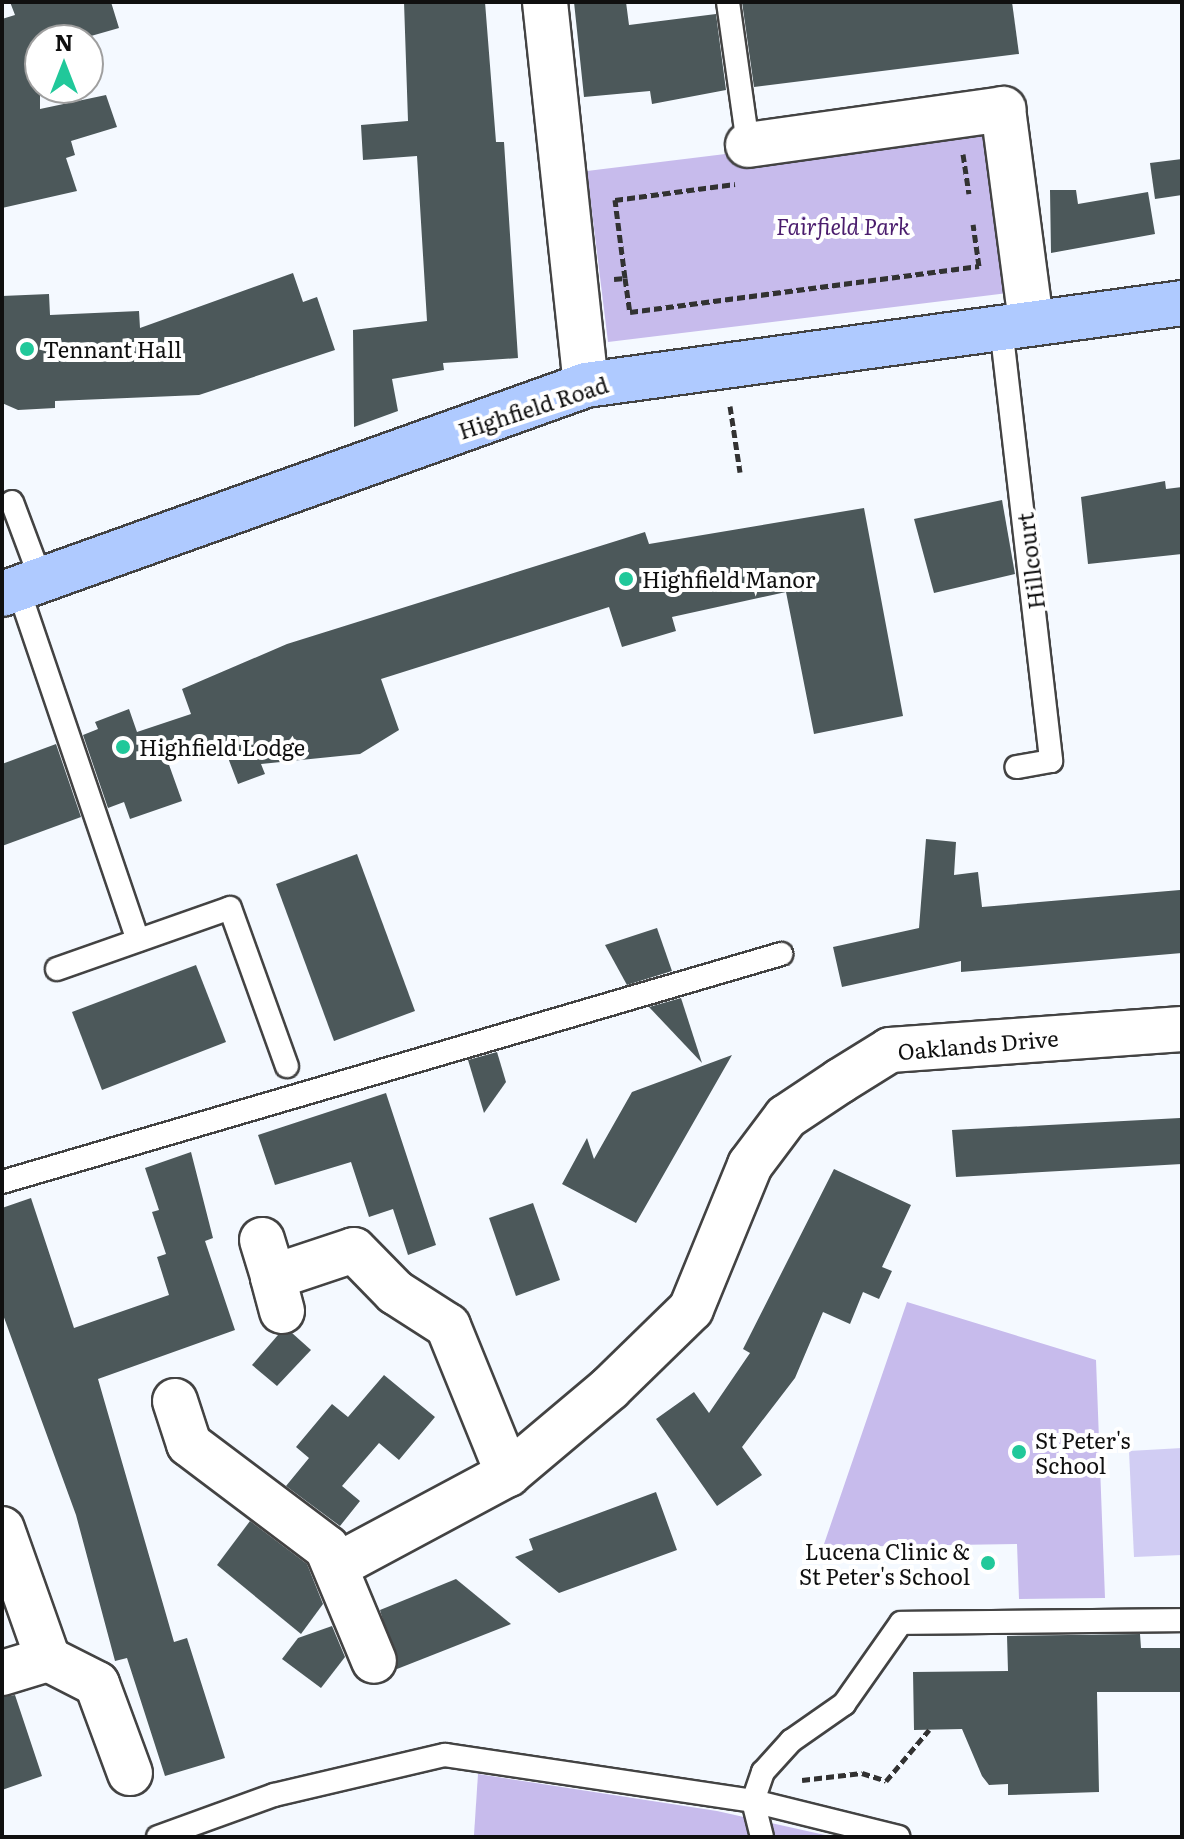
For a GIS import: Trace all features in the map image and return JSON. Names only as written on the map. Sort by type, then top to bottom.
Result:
[{"type":"street","points":[[545,2],[586,385]]},
{"type":"street","points":[[749,164],[1003,109],[1016,325]]},
{"type":"street","name":"Highfield Road","points":[[20,587],[586,385],[1182,303]]},
{"type":"street","name":"Oaklands Drive","points":[[338,1565],[508,1474],[610,1388],[691,1309],[750,1165],[786,1117],[840,1081],[890,1050],[1182,1029]]},
{"type":"street","points":[[272,1276],[354,1250],[395,1292],[448,1326],[508,1474]]},
{"type":"street","points":[[175,1401],[189,1444],[327,1548],[338,1565],[374,1661]]},
{"type":"street","points":[[2,1529],[48,1659],[97,1684],[130,1773]]},
{"type":"street","points":[[2,1673],[48,1659]]},
{"type":"lane","points":[[728,2],[749,164]]},
{"type":"lane","name":"Hillcourt","points":[[1016,325],[1051,761],[1017,767]]},
{"type":"lane","points":[[12,502],[20,587],[138,940]]},
{"type":"lane","points":[[57,969],[230,908],[287,1066]]},
{"type":"lane","points":[[2,1182],[781,954]]},
{"type":"lane","points":[[762,1837],[753,1801],[763,1772],[791,1741],[844,1704],[901,1623],[1182,1620]]},
{"type":"lane","points":[[158,1837],[274,1795],[445,1755],[753,1801],[899,1837]]},
{"type":"path","points":[[749,164],[615,200],[630,312],[979,266],[964,154],[949,156]]},
{"type":"path","points":[[577,284],[625,278]]},
{"type":"path","points":[[732,415],[740,472]]},
{"type":"path","points":[[789,1781],[862,1773],[886,1781],[929,1730]]},
{"type":"green space","name":"Fairfield Park","points":[[995,121],[1016,292],[608,342],[587,171]]},
{"type":"green space","name":"St Peter's School","points":[[907,1302],[1096,1360],[1105,1598],[1019,1599],[1017,1544],[823,1547]]},
{"type":"green space","points":[[478,1774],[717,1811],[834,1837],[474,1835]]},
{"type":"shaded area","points":[[1182,1448],[1182,1555],[1134,1557],[1129,1451]]},
{"type":"building","points":[[10,2],[111,2],[119,28],[104,32],[104,24],[24,24],[24,104],[40,104],[40,109],[64,104],[104,104],[106,95],[117,127],[71,141],[75,155],[66,158],[77,191],[2,208],[2,19],[15,15]]},
{"type":"building","points":[[404,2],[485,2],[496,142],[504,142],[518,358],[443,363],[444,370],[392,379],[398,411],[354,427],[353,330],[427,321],[417,156],[363,160],[361,125],[408,121]]},
{"type":"building","points":[[574,2],[626,2],[629,25],[716,14],[726,90],[652,104],[650,91],[584,97]]},
{"type":"building","points":[[742,2],[1012,2],[1019,54],[754,87]]},
{"type":"building","points":[[1182,159],[1182,195],[1155,199],[1150,163]]},
{"type":"building","points":[[1050,190],[1076,190],[1078,204],[1148,192],[1155,234],[1051,253]]},
{"type":"building","points":[[293,273],[303,302],[317,297],[335,350],[199,395],[55,401],[55,408],[18,410],[2,403],[2,296],[49,294],[50,315],[139,311],[140,328]]},
{"type":"building","points":[[1165,481],[1166,489],[1182,487],[1182,554],[1088,564],[1081,497]]},
{"type":"building","points":[[1002,500],[1015,574],[934,593],[914,519]]},
{"type":"building","points":[[864,508],[903,716],[814,734],[786,592],[672,617],[676,631],[622,647],[609,607],[381,679],[399,730],[360,754],[261,764],[265,774],[238,784],[222,742],[168,762],[182,801],[130,819],[124,802],[108,808],[83,735],[98,729],[95,722],[129,709],[137,732],[191,714],[182,689],[287,644],[645,532],[649,544]]},
{"type":"building","points":[[56,744],[81,817],[2,846],[2,764]]},
{"type":"building","points":[[926,839],[956,842],[954,875],[978,872],[982,907],[1180,890],[1182,953],[961,972],[961,961],[842,987],[833,947],[919,928]]},
{"type":"building","points":[[357,854],[415,1011],[334,1041],[276,884]]},
{"type":"building","points":[[657,928],[672,971],[627,985],[605,945]]},
{"type":"building","points":[[196,965],[226,1042],[102,1090],[72,1012]]},
{"type":"building","points":[[681,998],[702,1063],[649,1007]]},
{"type":"building","points":[[497,1052],[506,1082],[484,1113],[468,1060]]},
{"type":"building","points":[[732,1055],[636,1223],[562,1184],[587,1138],[594,1159],[632,1092]]},
{"type":"building","points":[[386,1093],[436,1245],[408,1255],[393,1209],[369,1217],[351,1162],[275,1185],[258,1135]]},
{"type":"building","points":[[1180,1118],[1182,1164],[956,1177],[952,1130]]},
{"type":"building","points":[[191,1152],[213,1238],[205,1241],[235,1330],[98,1379],[174,1642],[187,1638],[225,1758],[165,1776],[127,1658],[115,1661],[76,1515],[2,1312],[2,1208],[31,1198],[74,1328],[169,1295],[157,1257],[166,1254],[152,1212],[159,1210],[145,1168]]},
{"type":"building","points":[[834,1169],[911,1205],[882,1267],[892,1271],[879,1299],[863,1292],[850,1324],[823,1312],[795,1378],[742,1447],[762,1475],[717,1506],[656,1419],[694,1392],[709,1413],[750,1353],[743,1349]]},
{"type":"building","points":[[533,1203],[560,1280],[516,1296],[489,1218]]},
{"type":"building","points":[[292,1333],[311,1350],[277,1386],[252,1365],[278,1335]]},
{"type":"building","points":[[384,1375],[435,1417],[399,1460],[379,1443],[342,1486],[360,1501],[340,1526],[286,1486],[309,1458],[296,1447],[332,1404],[348,1417]]},
{"type":"building","points":[[656,1492],[677,1550],[559,1593],[515,1557],[533,1550],[529,1539]]},
{"type":"building","points":[[250,1521],[307,1564],[323,1604],[301,1634],[217,1565]]},
{"type":"building","points":[[456,1579],[511,1624],[397,1669],[380,1610]]},
{"type":"building","points":[[332,1626],[345,1657],[321,1688],[282,1659],[298,1638]]},
{"type":"building","points":[[1140,1634],[1141,1648],[1182,1648],[1182,1692],[1097,1692],[1099,1792],[1008,1795],[1008,1784],[989,1785],[982,1776],[962,1729],[914,1730],[913,1672],[1008,1671],[1007,1636]]},
{"type":"building","points":[[15,1695],[42,1776],[2,1790],[2,1697]]},
{"type":"place","name":"Tennant Hall","points":[[27,349]]},
{"type":"place","name":"Highfield Manor","points":[[626,579]]},
{"type":"place","name":"Highfield Lodge","points":[[123,747]]},
{"type":"place","name":"St Peter's School","points":[[1019,1452]]},
{"type":"place","name":"Lucena Clinic & St Peter's School","points":[[988,1563]]}]
